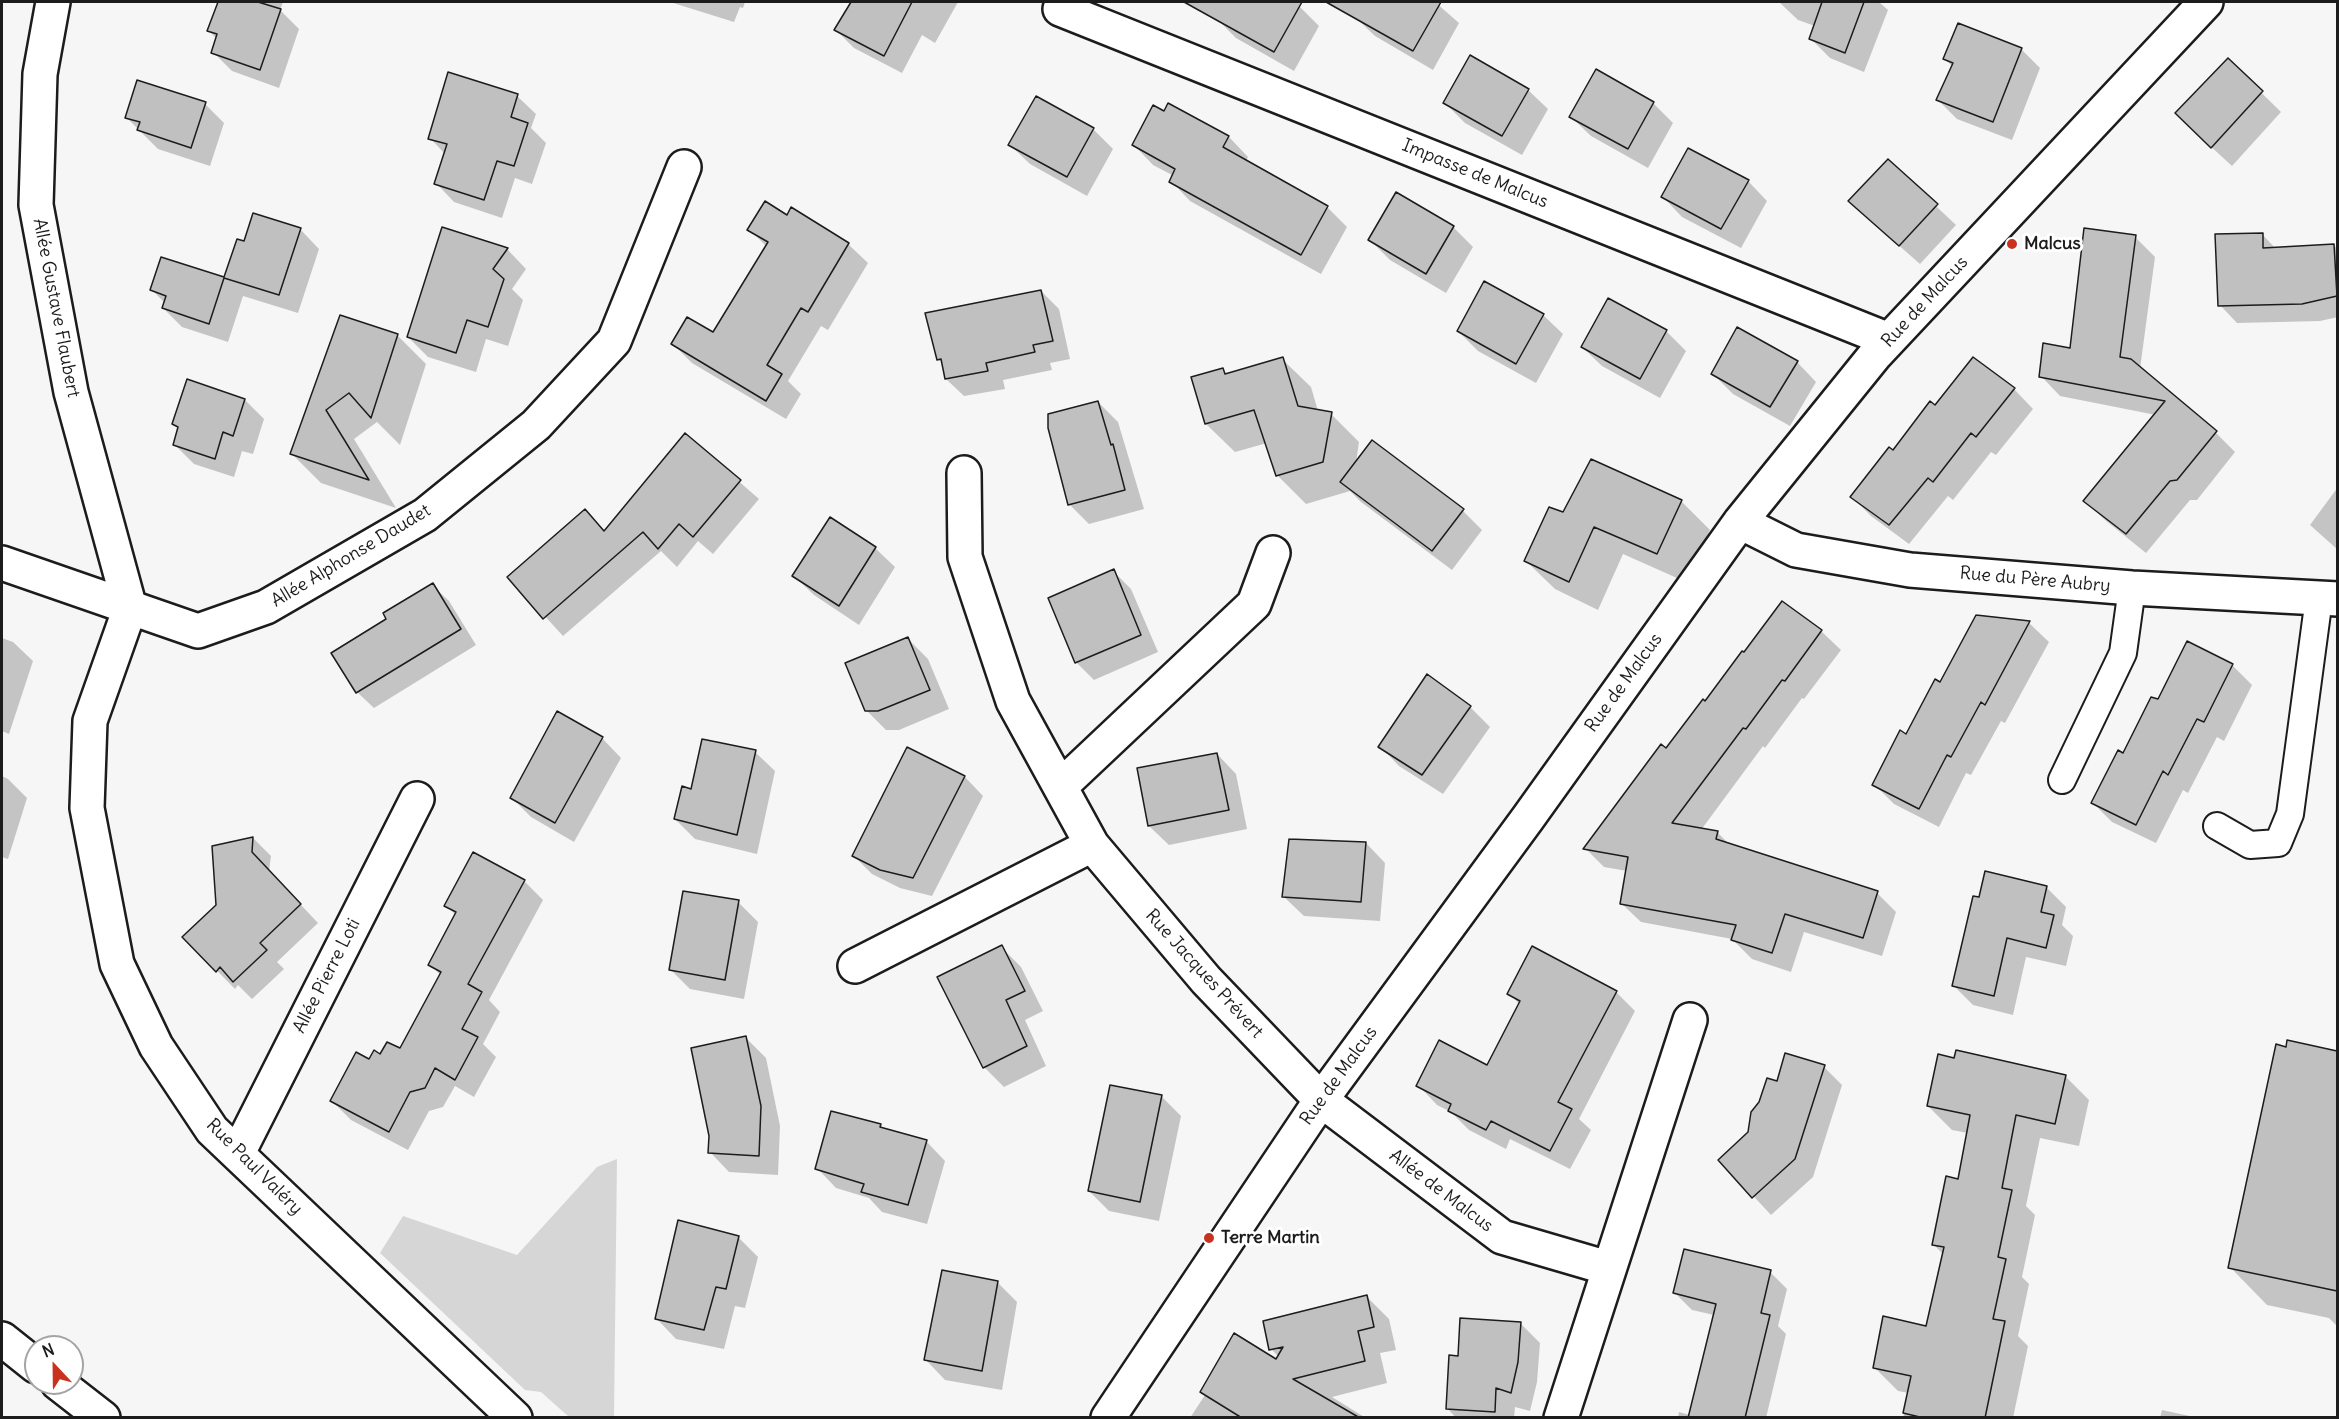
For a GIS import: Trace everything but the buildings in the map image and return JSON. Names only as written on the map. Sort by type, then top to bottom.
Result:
[{"type":"street","name":"Allée Gustave Flaubert","points":[[53,2],[40,74],[36,205],[71,392],[130,608]]},
{"type":"street","name":"Rue de Malcus","points":[[1108,1418],[1321,1100],[1528,818],[1740,522],[1889,340],[2206,2]]},
{"type":"street","name":"Impasse de Malcus","points":[[1060,9],[1889,340]]},
{"type":"street","name":"Allée Alphonse Daudet","points":[[2,562],[198,631],[266,607],[425,515],[536,425],[614,341],[684,167]]},
{"type":"street","name":"Rue Jacques Prévert","points":[[964,473],[965,557],[1013,701],[1092,845],[1206,980],[1321,1100]]},
{"type":"street","name":"Rue du Père Aubry","points":[[1740,522],[1796,550],[1910,570],[2132,588],[2328,598]]},
{"type":"street","points":[[1061,786],[1254,604],[1273,553]]},
{"type":"street","name":"Rue Paul Valéry","points":[[130,608],[90,721],[87,808],[117,964],[156,1046],[212,1130],[515,1418]]},
{"type":"street","name":"Allée Pierre Loti","points":[[238,1153],[417,799]]},
{"type":"street","points":[[855,966],[1092,845]]},
{"type":"street","points":[[1561,1418],[1690,1020]]},
{"type":"street","name":"Allée de Malcus","points":[[1321,1100],[1502,1238],[1608,1268]]},
{"type":"street","points":[[2,1339],[24,1356]]},
{"type":"street","points":[[73,1395],[103,1418]]},
{"type":"lane","points":[[2062,780],[2123,653],[2132,588]]},
{"type":"lane","points":[[2217,826],[2250,845],[2278,843],[2290,814],[2328,598]]},
{"type":"shaded area","points":[[617,1159],[614,1417],[569,1417],[541,1392],[525,1390],[380,1253],[403,1216],[517,1255],[597,1167]]},
{"type":"place","name":"Malcus","points":[[2012,244]]},
{"type":"place","name":"Terre Martin","points":[[1209,1238]]}]
